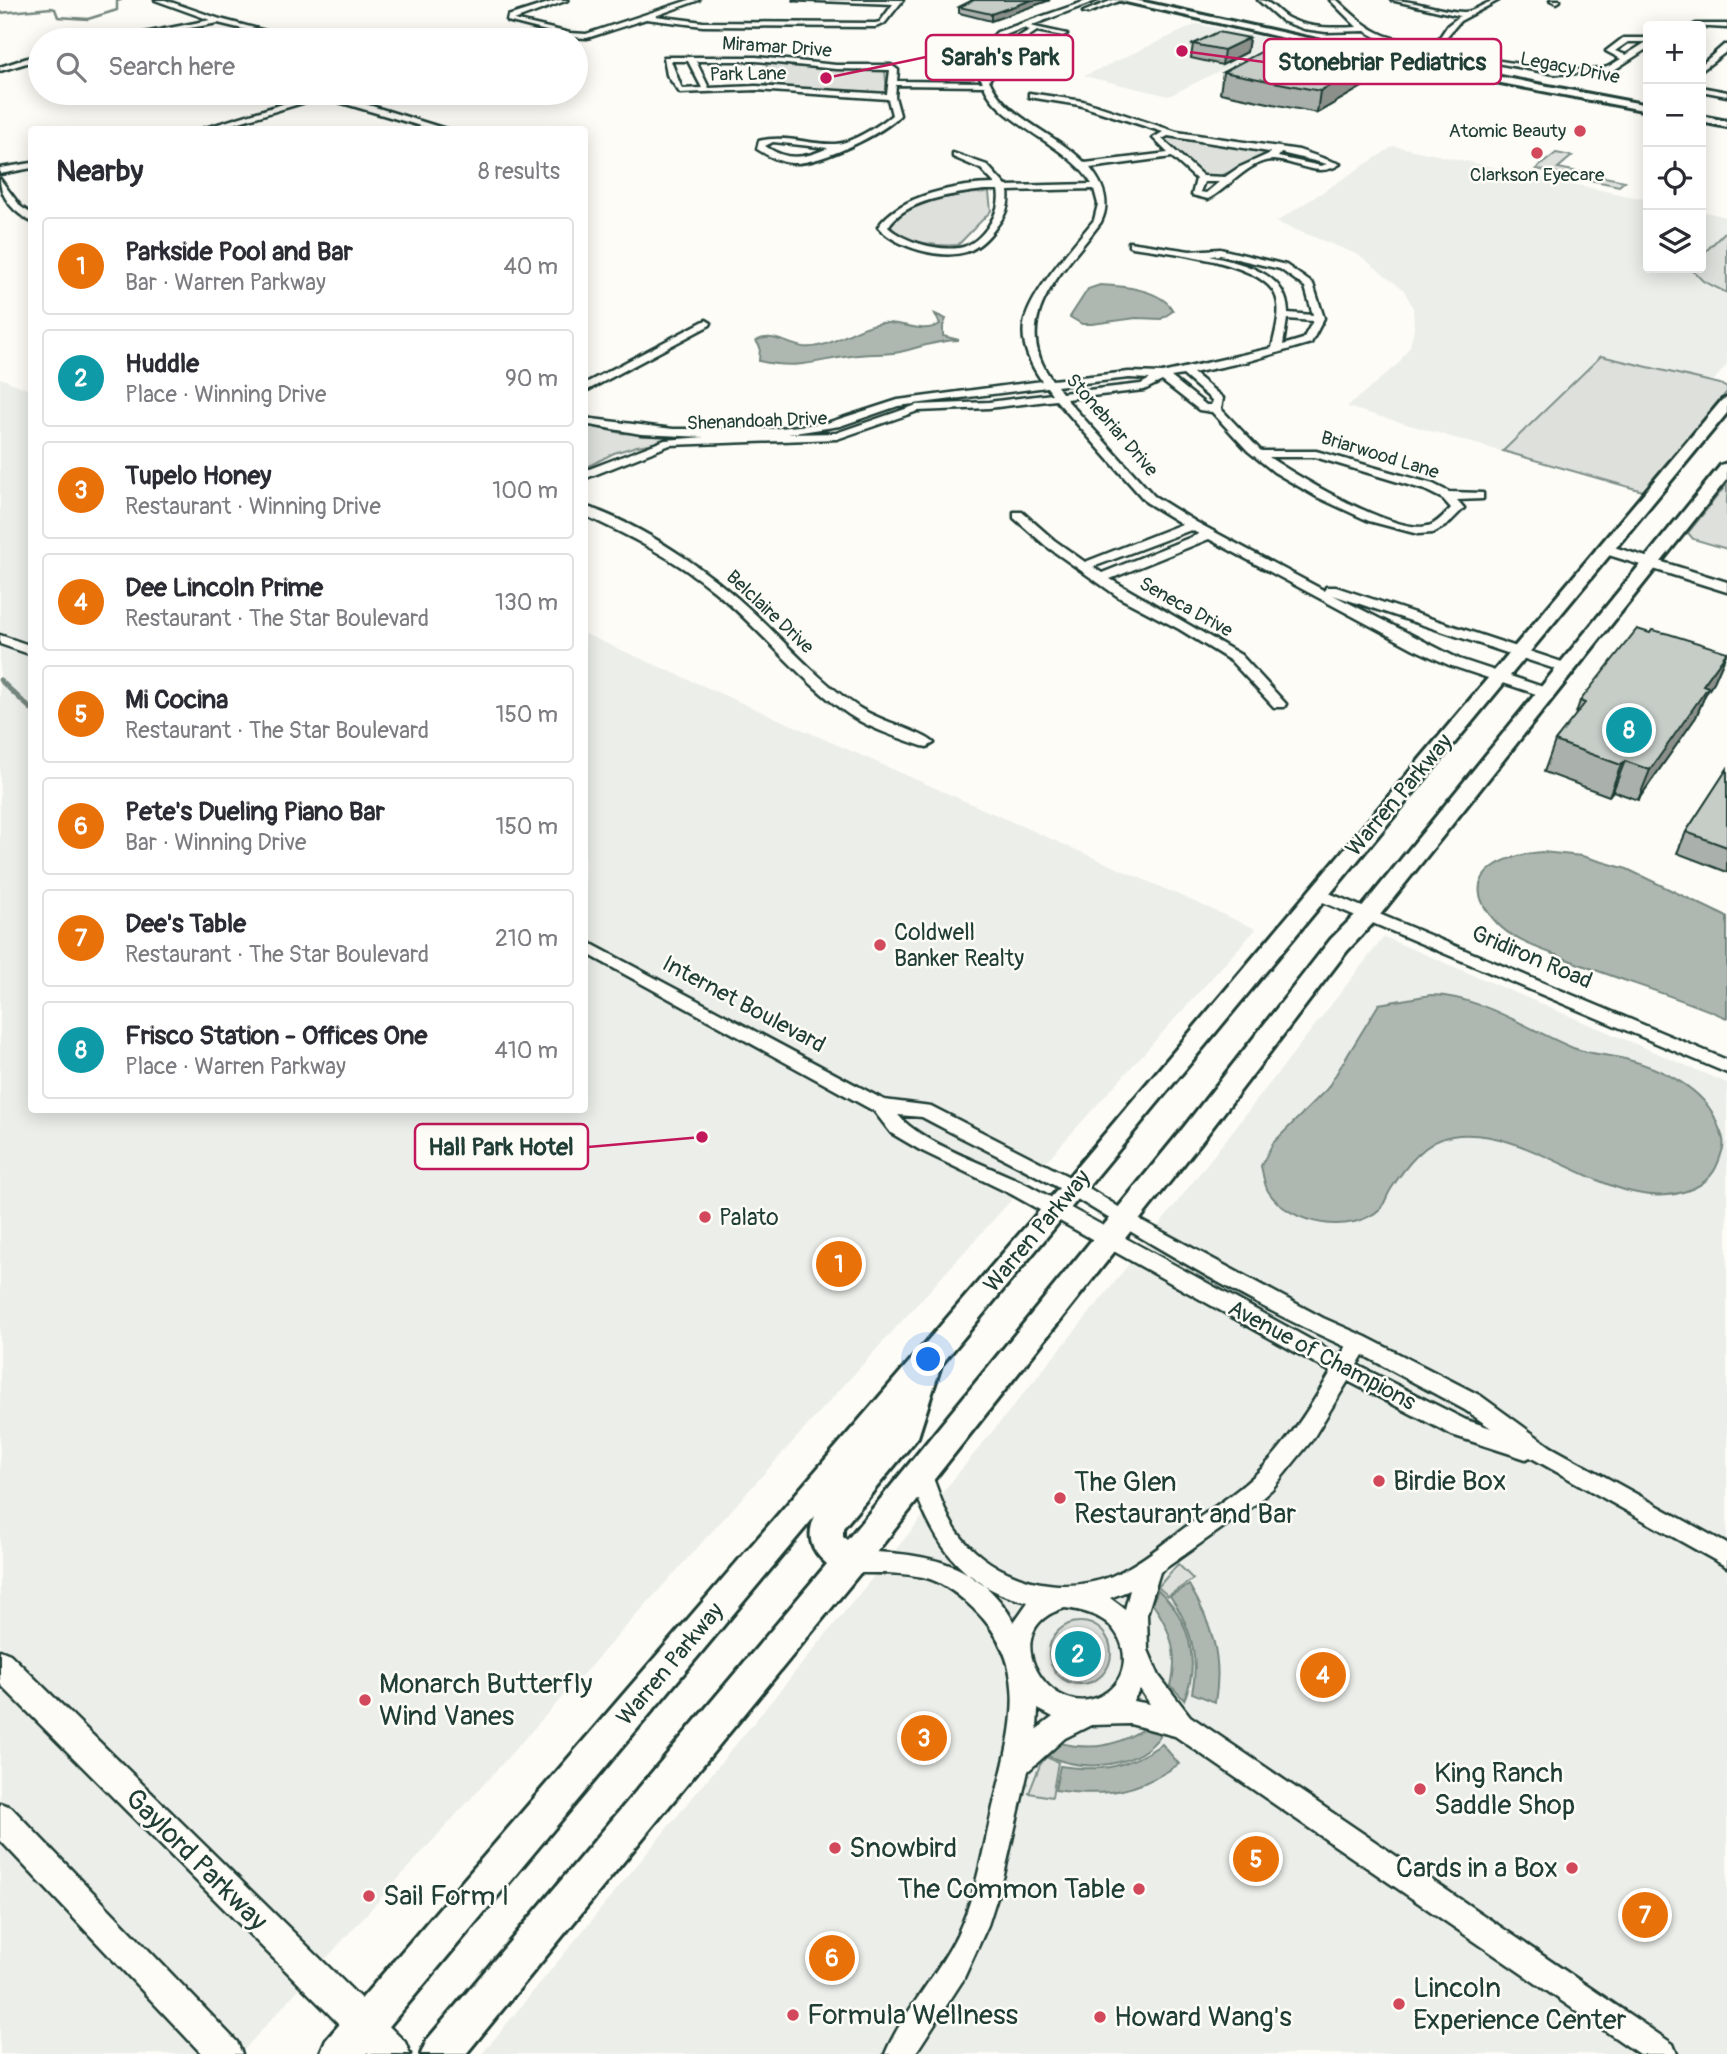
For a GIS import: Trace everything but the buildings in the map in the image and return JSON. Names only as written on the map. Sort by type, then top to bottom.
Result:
[{"type":"main road","name":"Legacy Drive","points":[[1120,0],[1385,58],[1643,99]]},
{"type":"main road","name":"Legacy Drive","points":[[1156,0],[1643,107]]},
{"type":"main road","points":[[1706,111],[1727,115]]},
{"type":"main road","points":[[1706,119],[1727,124]]},
{"type":"main road","name":"Warren Parkway","points":[[340,2054],[1064,1199],[1727,403]]},
{"type":"main road","points":[[442,2054],[849,1562],[1116,1230],[1339,945],[1368,915],[1727,468]]},
{"type":"main road","points":[[849,1562],[826,1543],[828,1523],[907,1428],[929,1358]]},
{"type":"street","points":[[158,0],[247,28]]},
{"type":"street","points":[[543,28],[511,21],[510,17],[565,0]]},
{"type":"street","points":[[588,34],[696,0]]},
{"type":"street","points":[[797,0],[898,1]]},
{"type":"street","points":[[983,37],[1000,34],[1095,0]]},
{"type":"street","points":[[986,82],[1004,51],[1022,36],[1120,0]]},
{"type":"street","points":[[1261,0],[1284,20],[1294,23],[1332,31],[1366,29],[1416,46],[1555,72],[1602,72],[1613,69],[1643,50]]},
{"type":"street","points":[[1333,0],[1366,29]]},
{"type":"street","points":[[1394,0],[1466,15]]},
{"type":"street","points":[[1442,40],[1450,26],[1496,0]]},
{"type":"street","points":[[646,17],[704,24],[875,25],[881,23],[898,1]]},
{"type":"street","points":[[1719,17],[1727,25]]},
{"type":"street","points":[[179,28],[218,21]]},
{"type":"street","points":[[1021,25],[1063,34]]},
{"type":"street","points":[[1706,26],[1727,25]]},
{"type":"street","points":[[1000,34],[982,50],[975,63],[991,94],[1010,112],[1080,162],[1097,183]]},
{"type":"street","points":[[1628,59],[1610,51],[1630,39],[1643,48]]},
{"type":"street","points":[[970,45],[982,50],[1004,51]]},
{"type":"street","points":[[1706,63],[1727,47]]},
{"type":"street","points":[[691,58],[697,75],[707,90]]},
{"type":"street","name":"Miramar Drive","points":[[689,92],[680,91],[676,87],[667,59],[756,59],[836,66],[884,65],[894,70],[894,80]]},
{"type":"street","points":[[0,69],[28,61]]},
{"type":"street","points":[[838,147],[773,140],[760,145],[761,149],[794,162],[808,160],[838,147],[887,124],[896,116],[891,97],[894,80],[986,82]]},
{"type":"street","name":"Park Lane","points":[[689,92],[801,89],[891,97]]},
{"type":"street","points":[[1706,90],[1727,94]]},
{"type":"street","points":[[1032,95],[1080,103],[1180,134],[1273,154],[1322,169],[1336,164],[1299,153],[1273,154],[1241,170],[1208,196],[1195,192],[1201,179]]},
{"type":"street","points":[[216,126],[287,105]]},
{"type":"street","points":[[361,105],[432,126]]},
{"type":"street","points":[[1126,118],[1157,138],[1201,179],[1227,180]]},
{"type":"street","points":[[1157,138],[1167,133],[1180,134]]},
{"type":"street","points":[[1080,162],[1173,152]]},
{"type":"street","points":[[956,155],[984,167],[1002,186],[1004,203],[1000,214],[968,248],[954,250],[894,239],[883,228],[885,222],[897,213],[939,195],[1002,186],[1097,183]]},
{"type":"street","points":[[0,171],[28,166]]},
{"type":"street","points":[[0,181],[18,209],[28,216]]},
{"type":"street","name":"Stonebriar Drive","points":[[1097,183],[1103,208],[1098,220],[1038,300],[1030,325],[1031,349],[1039,369],[1058,395],[1150,499],[1192,525],[1296,578],[1394,634],[1454,662],[1546,693]]},
{"type":"street","points":[[1132,244],[1191,254],[1265,277],[1279,290],[1283,316],[1277,348]]},
{"type":"street","points":[[1162,376],[1245,359],[1307,341],[1319,318],[1310,286],[1283,267],[1220,252],[1191,254]]},
{"type":"street","points":[[1275,287],[1310,286]]},
{"type":"street","points":[[1283,316],[1319,318]]},
{"type":"street","points":[[588,387],[706,324]]},
{"type":"street","points":[[1185,371],[1219,400],[1215,409]]},
{"type":"street","name":"Shenandoah Drive","points":[[588,422],[645,431],[724,433],[789,430],[850,421],[894,404],[1129,375],[1162,376]]},
{"type":"street","points":[[1162,376],[1203,408],[1215,409],[1265,460],[1333,501],[1387,523],[1417,531],[1428,545]]},
{"type":"street","name":"Shenandoah Drive","points":[[588,474],[669,442],[837,436],[916,408],[989,405],[1144,387],[1162,376]]},
{"type":"street","name":"Briarwood Lane","points":[[1259,454],[1316,454],[1429,487],[1447,496],[1458,508],[1432,529],[1417,531]]},
{"type":"street","name":"Briarwood Lane","points":[[1447,496],[1479,496]]},
{"type":"street","name":"Belclaire Drive","points":[[588,512],[667,553],[702,577],[734,602],[820,684],[856,712],[927,743]]},
{"type":"street","name":"Seneca Drive","points":[[1018,515],[1050,543],[1125,595],[1193,631],[1236,658],[1279,704]]},
{"type":"street","name":"Seneca Drive","points":[[1085,566],[1192,525]]},
{"type":"street","name":"Seneca Drive","points":[[1101,578],[1210,534]]},
{"type":"street","points":[[1609,543],[1655,557],[1727,572]]},
{"type":"street","points":[[1655,557],[1727,587]]},
{"type":"street","name":"Stonebriar Drive","points":[[1296,578],[1566,668]]},
{"type":"street","points":[[1394,634],[1415,618]]},
{"type":"street","points":[[0,639],[28,650]]},
{"type":"street","name":"Gridiron Road","points":[[1317,893],[1727,1067]]},
{"type":"street","name":"Internet Boulevard","points":[[588,947],[880,1105],[925,1111],[1116,1230]]},
{"type":"street","name":"Internet Boulevard","points":[[880,1105],[898,1128],[1064,1199],[1116,1230]]},
{"type":"street","name":"Avenue of Champions","points":[[1116,1230],[1359,1343],[1474,1404],[1543,1454],[1727,1556]]},
{"type":"street","name":"Avenue of Champions","points":[[1116,1230],[1344,1368],[1460,1428],[1543,1454]]},
{"type":"street","points":[[899,2054],[943,1986],[967,1943],[981,1909],[1017,1764],[1026,1709],[1019,1639],[1027,1620],[1041,1606],[1108,1589],[1151,1565],[1262,1484],[1298,1440],[1359,1343]]},
{"type":"street","points":[[920,1473],[942,1532],[959,1552],[990,1576],[1017,1589],[1088,1600],[1107,1607],[1122,1621],[1149,1682],[1181,1725]]},
{"type":"street","points":[[849,1562],[930,1567],[975,1594],[989,1605],[1005,1625],[1021,1669],[1031,1686],[1045,1700],[1063,1709],[1136,1711],[1181,1725],[1663,2054]]},
{"type":"street","points":[[1017,1764],[1057,1727],[1069,1719],[1113,1703],[1128,1688],[1135,1669],[1133,1619],[1151,1565]]},
{"type":"street","points":[[975,1594],[990,1576]]},
{"type":"street","name":"Gaylord Parkway","points":[[0,1664],[393,2054]]},
{"type":"street","points":[[0,1818],[225,2054]]},
{"type":"shaded area","points":[[1197,24],[1279,41],[1169,96],[1084,76]]},
{"type":"shaded area","points":[[767,62],[823,69],[881,69],[885,71],[887,91],[880,94],[766,85]]},
{"type":"shaded area","points":[[1168,135],[1265,150],[1270,155],[1218,177],[1202,174],[1163,139]]},
{"type":"shaded area","points":[[1394,146],[1643,199],[1643,273],[1706,273],[1706,212],[1727,217],[1727,365],[1622,486],[1347,407],[1399,363],[1410,346],[1414,329],[1413,308],[1404,290],[1359,255],[1276,222]]},
{"type":"shaded area","points":[[1556,153],[1572,156],[1558,168],[1625,181],[1619,186],[1536,169]]},
{"type":"shaded area","points":[[989,192],[991,211],[958,245],[922,243],[889,229],[888,223],[923,204],[949,197]]},
{"type":"shaded area","points":[[1727,230],[1727,293],[1703,281],[1695,273],[1706,273],[1706,251]]},
{"type":"shaded area","points":[[1100,285],[1151,293],[1168,304],[1173,311],[1161,319],[1136,318],[1092,324],[1082,324],[1070,317],[1088,289]]},
{"type":"shaded area","points":[[935,314],[946,319],[943,336],[959,340],[937,342],[900,352],[857,355],[806,364],[785,365],[759,361],[760,347],[756,341],[762,339],[773,338],[803,347],[813,347],[881,323],[933,327],[940,324]]},
{"type":"shaded area","points":[[1601,356],[1720,384],[1727,388],[1727,392],[1643,491],[1503,451]]},
{"type":"shaded area","points":[[0,378],[28,389],[28,1113],[588,1113],[588,635],[1256,929],[240,2054],[0,2054]]},
{"type":"shaded area","points":[[588,426],[621,433],[680,436],[679,439],[614,453],[588,466]]},
{"type":"shaded area","points":[[1727,484],[1727,549],[1693,539],[1688,533]]},
{"type":"shaded area","points":[[1542,852],[1582,856],[1627,869],[1727,917],[1727,1018],[1540,949],[1502,928],[1484,906],[1480,893],[1481,881],[1498,864],[1511,858]]},
{"type":"shaded area","points":[[1384,937],[1727,1083],[1727,2054],[482,2054],[1111,1287]]},
{"type":"shaded area","points":[[1431,995],[1486,1007],[1573,1048],[1652,1067],[1679,1081],[1702,1099],[1721,1132],[1723,1148],[1714,1171],[1694,1188],[1665,1195],[1636,1193],[1606,1184],[1514,1144],[1483,1136],[1452,1136],[1433,1143],[1417,1156],[1390,1191],[1381,1208],[1369,1217],[1354,1222],[1322,1223],[1290,1212],[1268,1191],[1261,1166],[1273,1143],[1327,1089],[1379,1004]]},
{"type":"shaded area","points":[[1178,1564],[1193,1579],[1168,1596],[1158,1587]]},
{"type":"shaded area","points":[[1189,1585],[1204,1613],[1214,1641],[1218,1670],[1215,1702],[1192,1693],[1195,1667],[1192,1642],[1170,1596]]},
{"type":"shaded area","points":[[1158,1590],[1178,1613],[1189,1641],[1191,1671],[1184,1700],[1171,1686],[1174,1664],[1172,1643],[1152,1603]]},
{"type":"shaded area","points":[[1074,1622],[1086,1622],[1102,1631],[1109,1641],[1109,1665],[1102,1675],[1086,1684],[1074,1684],[1063,1679],[1054,1670],[1049,1659],[1049,1647],[1054,1636],[1063,1627]]},
{"type":"shaded area","points":[[1147,1726],[1162,1733],[1152,1745],[1125,1760],[1094,1765],[1062,1761],[1048,1756],[1060,1743],[1084,1747],[1106,1745],[1127,1738]]},
{"type":"shaded area","points":[[1162,1744],[1179,1764],[1149,1781],[1120,1791],[1090,1793],[1055,1790],[1060,1766],[1114,1766],[1137,1758]]},
{"type":"shaded area","points":[[1046,1757],[1058,1762],[1052,1797],[1029,1793]]},
{"type":"waterway","points":[[0,13],[51,8],[55,9],[58,17],[88,19],[117,10],[117,1],[121,0]]},
{"type":"waterway","points":[[0,680],[28,706]]},
{"type":"place","name":"Stonebriar Pediatrics","points":[[1182,51]]},
{"type":"place","name":"Sarah's Park","points":[[826,78]]},
{"type":"place","name":"Atomic Beauty","points":[[1580,131]]},
{"type":"place","name":"Clarkson Eyecare","points":[[1537,153]]},
{"type":"place","name":"Frisco Station - Offices One","points":[[1629,730]]},
{"type":"place","name":"Coldwell Banker Realty","points":[[880,945]]},
{"type":"place","name":"Hall Park Hotel","points":[[702,1137]]},
{"type":"place","name":"Palato","points":[[705,1217]]},
{"type":"place","name":"Parkside Pool and Bar","points":[[839,1264]]},
{"type":"place","name":"Birdie Box","points":[[1379,1481]]},
{"type":"place","name":"The Glen Restaurant and Bar","points":[[1060,1498]]},
{"type":"place","name":"Huddle","points":[[1078,1654]]},
{"type":"place","name":"Dee Lincoln Prime","points":[[1323,1675]]},
{"type":"place","name":"Monarch Butterfly Wind Vanes","points":[[365,1700]]},
{"type":"place","name":"Tupelo Honey","points":[[924,1738]]},
{"type":"place","name":"King Ranch Saddle Shop","points":[[1420,1789]]},
{"type":"place","name":"Snowbird","points":[[835,1848]]},
{"type":"place","name":"Mi Cocina","points":[[1256,1859]]},
{"type":"place","name":"Cards in a Box","points":[[1572,1868]]},
{"type":"place","name":"The Common Table","points":[[1139,1889]]},
{"type":"place","name":"Sail Form I","points":[[369,1896]]},
{"type":"place","name":"Dee's Table","points":[[1645,1915]]},
{"type":"place","name":"Pete's Dueling Piano Bar","points":[[832,1958]]},
{"type":"place","name":"Lincoln Experience Center","points":[[1399,2004]]},
{"type":"place","name":"Formula Wellness","points":[[793,2015]]},
{"type":"place","name":"Howard Wang's","points":[[1100,2017]]}]
